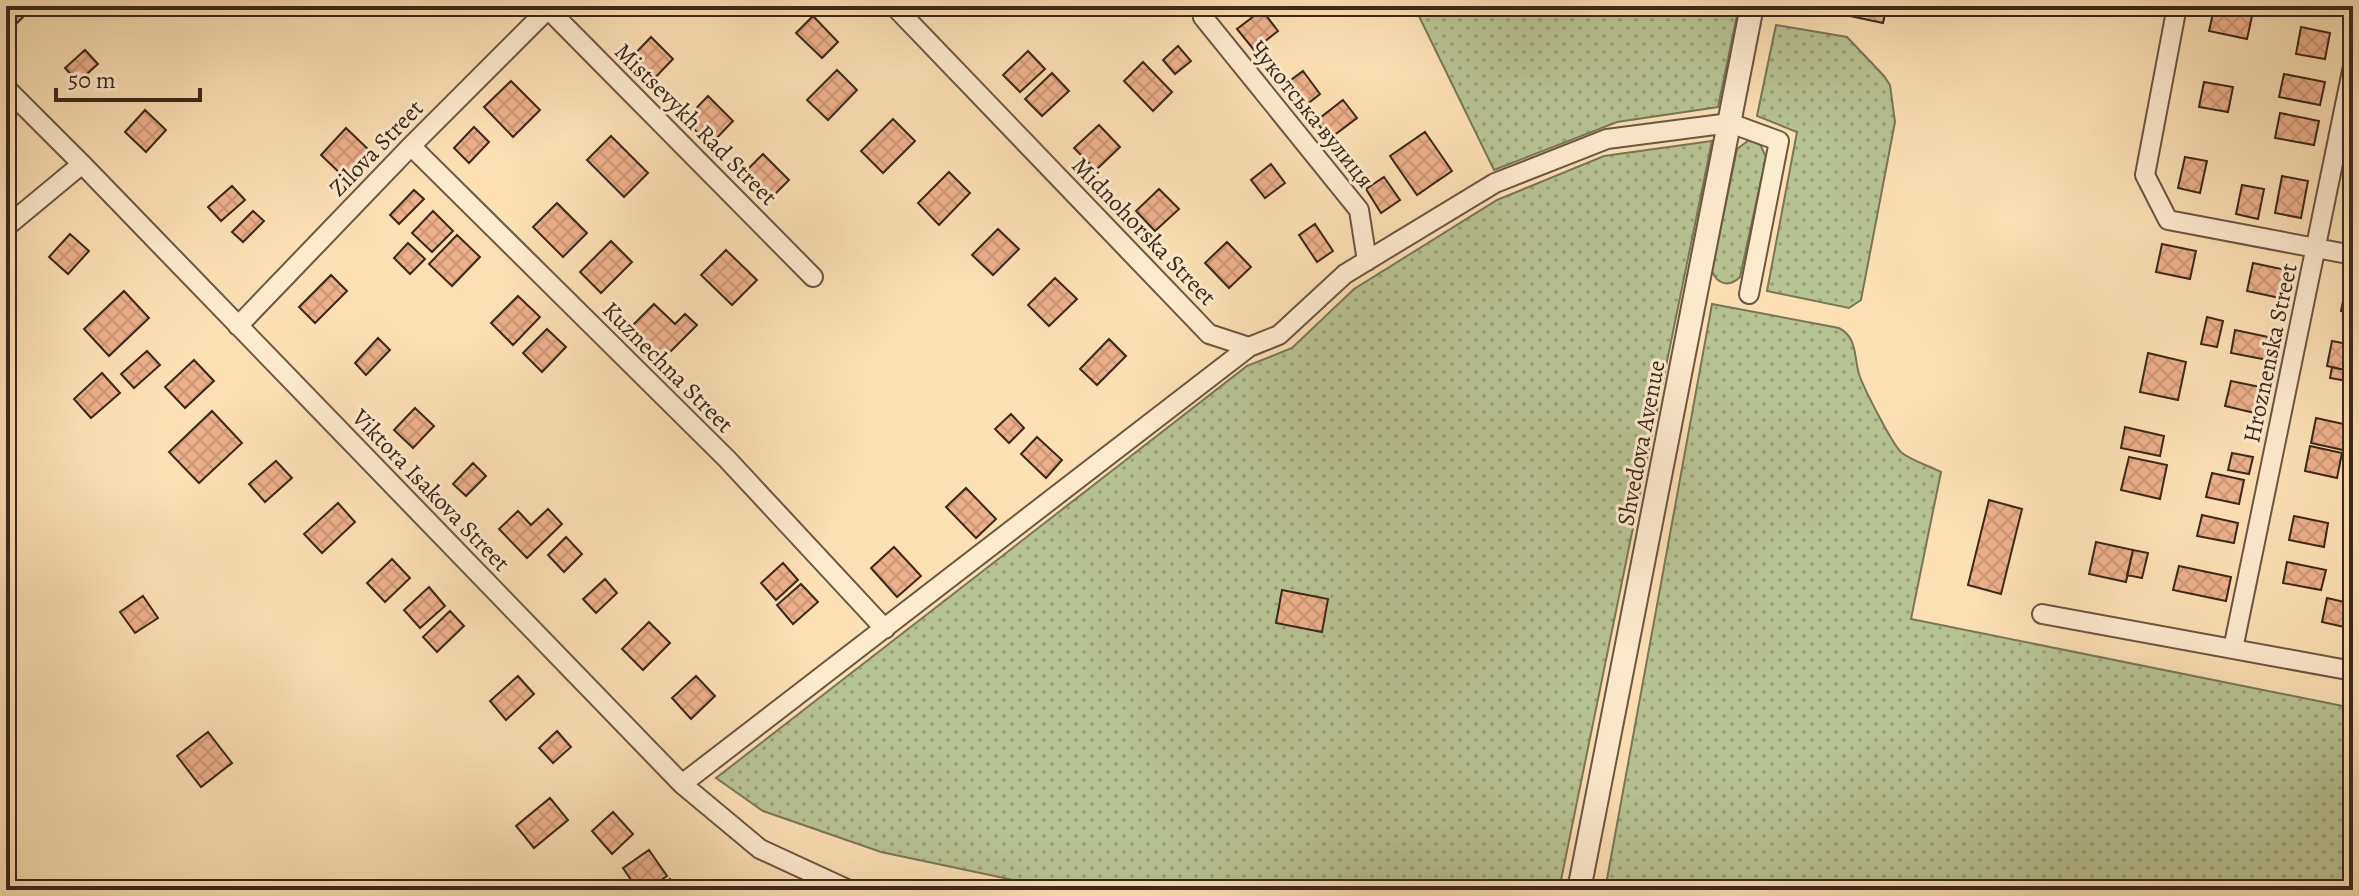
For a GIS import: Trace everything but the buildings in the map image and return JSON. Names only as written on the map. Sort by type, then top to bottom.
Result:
[{"type":"street","name":"Midnohorska Street","points":[[894,6],[1209,334],[1249,347]]},
{"type":"street","name":"Чукотська вулиця","points":[[1209,6],[1203,17],[1359,210],[1367,261]]},
{"type":"street","name":"Shvedova Avenue","points":[[1579,890],[1752,6]]},
{"type":"street","points":[[2177,6],[2145,175],[2168,220],[2353,255]]},
{"type":"street","name":"Zilova Street","points":[[238,326],[548,7]]},
{"type":"street","name":"Mistsevykh Rad Street","points":[[548,7],[813,277]]},
{"type":"street","name":"Hroznenska Street","points":[[2233,649],[2353,66]]},
{"type":"street","name":"Viktora Isakova Street","points":[[6,88],[682,784],[760,849],[849,890]]},
{"type":"street","points":[[682,784],[1249,347],[1279,335],[1345,274],[1495,183],[1607,139],[1730,123],[1779,141],[1749,294]]},
{"type":"street","name":"Kuznechna Street","points":[[411,146],[727,459],[885,629]]},
{"type":"street","points":[[6,227],[82,164]]},
{"type":"street","points":[[2042,614],[2353,671]]},
{"type":"green space","points":[[1414,6],[1739,6],[1718,107],[1617,122],[1494,170]]},
{"type":"green space","points":[[1776,25],[1847,37],[1890,85],[1895,122],[1861,300],[1849,308],[1767,291],[1797,132],[1757,116]]},
{"type":"green space","points":[[1749,140],[1759,142],[1766,157],[1740,277],[1732,283],[1723,283],[1712,270],[1737,149]]},
{"type":"green space","points":[[1712,141],[1559,890],[1060,890],[881,852],[763,811],[716,778],[1247,366],[1292,348],[1354,289],[1497,200],[1604,156]]},
{"type":"green space","points":[[1712,304],[1839,328],[1845,332],[1853,343],[1863,384],[1898,448],[1902,453],[1941,472],[1911,619],[2353,708],[2353,890],[1605,890]]}]
